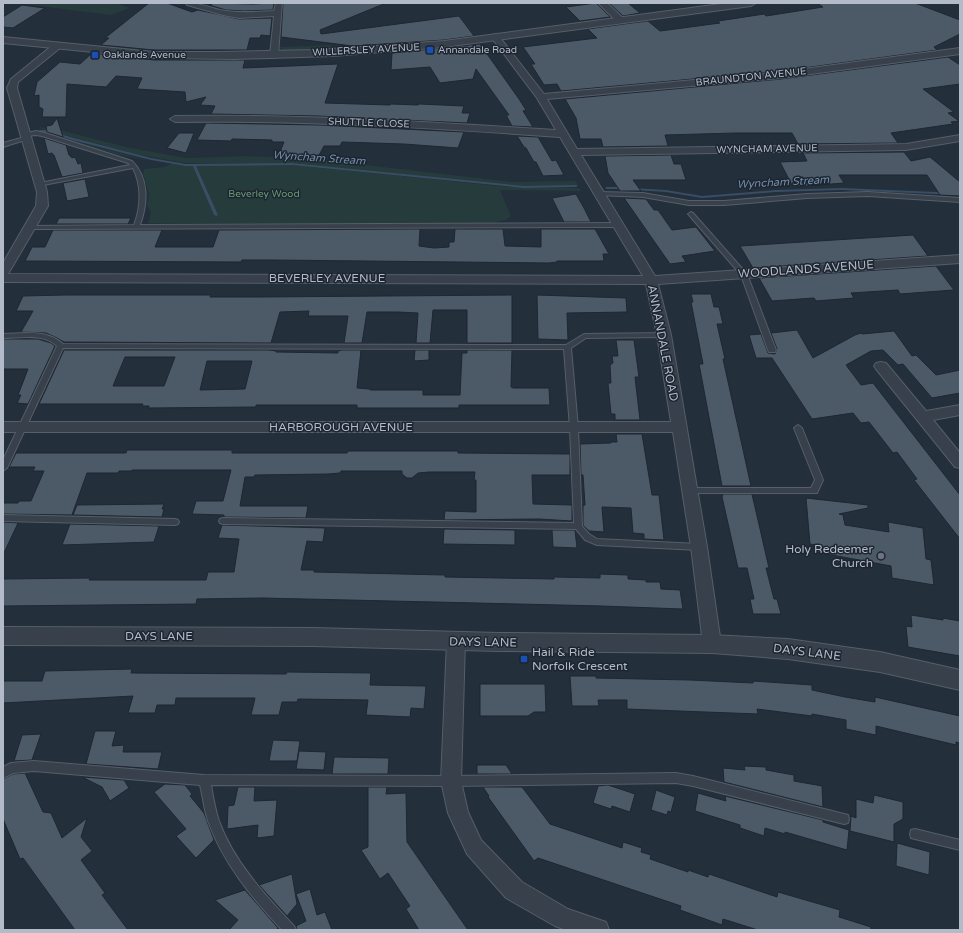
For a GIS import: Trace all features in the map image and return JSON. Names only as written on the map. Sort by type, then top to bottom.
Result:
[{"type":"street","points":[[190,3],[224,13],[239,15],[278,13]]},
{"type":"street","points":[[274,55],[279,3]]},
{"type":"street","points":[[602,3],[621,21]]},
{"type":"street","name":"WILLERSLEY AVENUE","points":[[3,40],[154,55],[274,55],[398,49],[751,3]]},
{"type":"street","name":"ANNANDALE ROAD","points":[[495,37],[541,97],[651,280],[664,335],[688,491],[699,547],[712,644]]},
{"type":"street","points":[[3,273],[42,206],[43,199],[12,88],[14,81],[57,46]]},
{"type":"street","name":"BRAUNDTON AVENUE","points":[[541,97],[781,75],[960,52]]},
{"type":"street","name":"SHUTTLE CLOSE","points":[[175,119],[234,118],[361,122],[563,134]]},
{"type":"street","name":"WYNCHAM AVENUE","points":[[574,152],[906,147],[960,138]]},
{"type":"street","name":"WOODLANDS AVENUE","points":[[651,280],[960,259]]},
{"type":"street","name":"BEVERLEY AVENUE","points":[[3,278],[651,280]]},
{"type":"street","points":[[881,366],[960,462]]},
{"type":"street","points":[[923,417],[960,410]]},
{"type":"street","name":"HARBOROUGH AVENUE","points":[[3,427],[678,427]]},
{"type":"street","name":"DAYS LANE","points":[[3,636],[305,637],[456,641],[712,644],[788,649],[880,662],[960,680]]},
{"type":"street","points":[[456,641],[451,781],[458,813],[474,847],[514,890],[563,918],[598,930]]},
{"type":"lane","points":[[3,145],[25,134],[36,133],[130,162],[135,166],[143,190],[141,216],[137,226]]},
{"type":"lane","points":[[40,184],[135,166]]},
{"type":"lane","points":[[596,189],[689,202],[724,203],[868,194],[960,200]]},
{"type":"lane","points":[[691,214],[744,274],[772,350]]},
{"type":"lane","points":[[31,226],[617,224]]},
{"type":"lane","points":[[3,336],[44,335],[56,340],[62,346],[567,347],[584,336],[664,335]]},
{"type":"lane","points":[[3,468],[62,346]]},
{"type":"lane","points":[[567,347],[574,428],[578,526],[582,533],[589,540],[597,542],[699,547]]},
{"type":"lane","points":[[688,491],[814,491],[819,480],[798,428]]},
{"type":"lane","points":[[3,518],[175,522]]},
{"type":"lane","points":[[222,521],[578,526]]},
{"type":"lane","points":[[3,773],[11,768],[34,766],[204,780],[451,781],[676,778],[844,819]]},
{"type":"lane","points":[[204,780],[214,824],[230,858],[261,900],[290,930]]},
{"type":"lane","points":[[915,834],[960,845]]},
{"type":"green space","points":[[15,3],[115,3],[130,8],[111,15]]},
{"type":"green space","points":[[332,45],[332,50],[288,52],[279,47]]},
{"type":"green space","points":[[39,127],[60,130],[126,147],[186,158],[246,156],[291,158],[332,161],[512,182],[576,181],[578,186],[512,186],[293,163],[185,163],[135,154]]},
{"type":"green space","points":[[66,139],[155,162],[116,154]]},
{"type":"green space","name":"Beverley Wood","points":[[172,163],[187,165],[293,165],[509,187],[579,188],[581,191],[500,190],[511,216],[506,220],[492,223],[148,223],[151,212],[147,205],[149,194],[143,174],[144,169],[165,167]]},
{"type":"building","points":[[149,3],[167,3],[192,12],[198,10],[239,19],[272,18],[270,36],[261,35],[260,38],[250,38],[247,50],[154,50],[101,45],[109,38],[105,38]]},
{"type":"building","points":[[215,3],[274,3],[273,10],[244,11],[226,10],[209,5]]},
{"type":"building","points":[[283,3],[386,3],[320,30],[321,34],[459,16],[474,36],[444,40],[353,46],[281,37]]},
{"type":"building","points":[[596,3],[610,17],[580,21],[566,7]]},
{"type":"building","points":[[609,3],[628,3],[640,13],[623,16]]},
{"type":"building","points":[[817,3],[915,3],[960,20],[960,34],[934,47],[937,50],[781,71],[561,91],[557,84],[544,85],[531,64],[535,64],[523,47],[597,38],[588,29],[648,21],[660,31],[720,23],[718,21],[764,14],[766,16],[823,7]]},
{"type":"building","points":[[22,5],[45,8],[13,28],[3,27],[3,17]]},
{"type":"building","points":[[480,44],[519,99],[526,110],[523,111],[533,127],[512,126],[506,115],[509,115],[476,69],[473,79],[440,83],[430,67],[391,70],[392,53]]},
{"type":"building","points":[[92,53],[154,60],[245,60],[243,68],[338,64],[325,103],[464,106],[462,113],[470,113],[467,123],[318,116],[211,114],[215,106],[200,105],[206,97],[186,102],[185,92],[137,89],[142,78],[116,76],[106,87],[67,84],[66,117],[42,117],[43,109],[39,107],[39,95],[34,96],[37,82],[60,62],[80,64]]},
{"type":"building","points":[[948,57],[960,65],[960,84],[923,89],[954,112],[948,113],[959,121],[951,122],[953,124],[891,133],[898,143],[798,144],[792,133],[736,133],[665,135],[668,146],[603,147],[601,139],[580,139],[576,118],[565,99],[781,79]]},
{"type":"building","points":[[57,118],[63,137],[47,132],[46,126],[52,125]]},
{"type":"building","points":[[206,123],[320,125],[464,132],[458,148],[404,144],[342,142],[340,146],[324,146],[317,159],[278,157],[284,142],[272,142],[272,140],[197,140]]},
{"type":"building","points":[[179,133],[194,133],[186,153],[167,148]]},
{"type":"building","points":[[517,136],[538,137],[552,161],[556,160],[564,175],[543,176],[536,162],[534,162]]},
{"type":"building","points":[[44,138],[66,145],[69,155],[72,158],[75,157],[78,164],[81,163],[83,173],[62,177],[54,155],[52,153],[48,154]]},
{"type":"building","points":[[904,152],[911,161],[930,157],[960,182],[960,196],[940,195],[927,175],[839,175],[844,183],[793,187],[780,162],[807,161],[803,153]]},
{"type":"building","points":[[671,155],[674,164],[681,164],[686,180],[633,180],[641,191],[620,191],[608,173],[605,156]]},
{"type":"building","points":[[85,179],[89,197],[67,201],[63,183]]},
{"type":"building","points":[[576,194],[591,222],[564,222],[552,198]]},
{"type":"building","points":[[624,198],[646,199],[654,210],[658,210],[672,230],[696,227],[715,251],[682,256],[686,262],[670,264]]},
{"type":"building","points":[[59,218],[131,218],[128,224],[56,224]]},
{"type":"building","points":[[420,229],[419,246],[434,248],[449,247],[449,242],[454,242],[455,229],[503,229],[505,246],[541,247],[541,229],[595,229],[609,254],[603,254],[604,261],[557,261],[549,263],[271,260],[242,260],[241,262],[25,261],[32,247],[45,247],[53,230],[162,230],[155,247],[213,247],[219,230]]},
{"type":"building","points":[[913,235],[928,256],[753,268],[740,246]]},
{"type":"building","points":[[936,266],[954,290],[900,294],[898,290],[851,293],[854,298],[816,301],[814,298],[772,301],[759,278]]},
{"type":"building","points":[[691,294],[711,294],[714,307],[719,307],[723,324],[717,324],[725,359],[723,359],[751,486],[722,486],[699,364],[703,364],[691,302],[693,302]]},
{"type":"building","points":[[211,295],[210,297],[259,297],[512,295],[512,343],[467,343],[467,310],[433,310],[430,343],[416,343],[418,313],[398,312],[367,312],[362,343],[344,343],[348,316],[308,316],[309,311],[280,312],[271,343],[64,342],[46,333],[21,332],[33,311],[16,311],[23,296]]},
{"type":"building","points":[[537,295],[626,298],[627,312],[567,313],[568,340],[538,339]]},
{"type":"building","points":[[797,330],[813,358],[861,333],[894,331],[912,356],[916,355],[936,375],[960,370],[960,393],[932,398],[903,364],[898,365],[883,350],[871,351],[846,365],[861,385],[873,383],[960,495],[960,539],[914,480],[917,479],[897,452],[893,453],[869,422],[861,423],[853,413],[812,419],[772,358],[756,358],[749,335],[761,334],[768,353],[775,354],[777,349],[771,333]]},
{"type":"building","points":[[3,339],[38,339],[51,343],[55,346],[28,404],[17,403],[21,395],[18,395],[28,369],[3,369]]},
{"type":"building","points":[[616,340],[634,340],[639,377],[635,377],[640,420],[615,420],[615,414],[611,414],[608,383],[611,383],[610,365],[613,363],[612,356],[618,356]]},
{"type":"building","points":[[64,350],[269,350],[276,352],[338,353],[338,351],[342,350],[361,350],[357,388],[371,390],[423,390],[423,395],[460,395],[462,353],[467,353],[467,350],[512,350],[511,387],[549,388],[550,405],[459,405],[459,408],[357,408],[357,405],[256,405],[256,407],[149,408],[149,406],[142,406],[143,404],[39,404]],"holes":[[[125,357],[175,357],[164,386],[113,386]],[[207,361],[252,361],[245,389],[200,390]]]},
{"type":"building","points":[[415,350],[429,350],[429,360],[414,361]]},
{"type":"building","points":[[616,434],[642,434],[652,495],[659,495],[664,540],[644,539],[644,534],[633,533],[631,508],[602,507],[604,532],[589,531],[583,525],[583,505],[585,505],[583,475],[581,475],[580,444],[617,442]]},
{"type":"building","points":[[127,450],[232,450],[232,453],[458,451],[458,453],[570,454],[570,475],[532,475],[533,504],[572,505],[572,521],[539,519],[444,520],[445,511],[476,512],[475,472],[429,472],[418,473],[412,478],[407,478],[402,474],[402,471],[341,471],[340,473],[328,474],[255,475],[254,477],[245,477],[240,506],[308,506],[306,518],[224,517],[224,515],[192,514],[196,501],[223,501],[231,470],[132,470],[119,471],[118,473],[87,473],[72,515],[3,514],[3,503],[31,501],[44,471],[33,471],[35,467],[9,467],[16,453],[126,453]]},
{"type":"building","points":[[723,494],[752,494],[769,568],[766,568],[774,599],[777,599],[781,614],[753,614],[750,599],[754,599],[747,568],[738,568],[722,497]]},
{"type":"building","name":"Holy Redeemer Church","points":[[806,498],[868,505],[868,508],[839,514],[843,515],[845,525],[889,532],[888,522],[923,528],[926,559],[931,560],[934,585],[892,578],[891,566],[816,552],[816,545],[810,544]]},
{"type":"building","points":[[164,504],[162,509],[164,509],[162,517],[73,515],[77,505]]},
{"type":"building","points":[[3,522],[18,523],[3,555]]},
{"type":"building","points":[[70,524],[159,526],[154,542],[62,545]]},
{"type":"building","points":[[222,525],[325,528],[323,542],[307,541],[301,570],[314,570],[314,572],[445,575],[445,577],[554,579],[554,577],[600,578],[600,574],[628,575],[628,579],[646,580],[646,582],[660,582],[661,589],[680,590],[683,609],[263,598],[197,599],[196,604],[3,606],[3,579],[90,578],[89,580],[206,580],[208,572],[234,572],[239,539],[218,538]]},
{"type":"building","points":[[444,529],[515,530],[515,545],[443,544]]},
{"type":"building","points":[[552,530],[575,530],[577,548],[553,547]]},
{"type":"building","points":[[911,615],[960,621],[960,656],[908,647],[906,626],[912,627]]},
{"type":"building","points":[[132,669],[131,673],[371,673],[370,685],[426,686],[424,709],[411,708],[410,717],[366,715],[368,700],[298,699],[297,702],[282,702],[279,715],[251,715],[255,698],[176,698],[175,705],[157,705],[155,713],[128,713],[133,696],[3,703],[3,681],[42,681],[45,671]]},
{"type":"building","points":[[570,676],[753,683],[753,681],[812,685],[812,690],[845,697],[875,702],[875,697],[960,716],[960,743],[956,742],[956,745],[876,726],[876,735],[846,729],[846,720],[812,714],[812,716],[757,709],[758,714],[627,709],[627,700],[598,700],[599,706],[572,706]]},
{"type":"building","points":[[480,684],[545,684],[546,712],[534,712],[528,716],[480,716]]},
{"type":"building","points":[[95,731],[116,731],[112,746],[124,745],[123,752],[162,752],[158,769],[86,764]]},
{"type":"building","points":[[41,734],[32,760],[14,761],[22,735]]},
{"type":"building","points":[[273,740],[300,741],[297,761],[269,761]]},
{"type":"building","points":[[299,751],[326,752],[324,770],[296,769]]},
{"type":"building","points":[[334,757],[389,758],[388,774],[332,774]]},
{"type":"building","points":[[477,765],[506,765],[512,774],[477,774]]},
{"type":"building","points":[[744,766],[766,767],[766,770],[794,775],[794,781],[822,786],[823,807],[724,782],[723,768],[745,770]]},
{"type":"building","points":[[25,773],[43,812],[51,813],[62,838],[87,818],[81,837],[92,851],[81,860],[105,893],[102,895],[128,930],[75,930],[23,858],[20,859],[3,819],[3,779],[13,774]]},
{"type":"building","points":[[82,777],[124,780],[129,788],[110,801],[102,787]]},
{"type":"building","points":[[165,784],[185,785],[192,794],[190,796],[204,813],[214,840],[196,858],[176,836],[186,829],[154,792]]},
{"type":"building","points":[[608,785],[635,794],[630,812],[612,806],[611,809],[593,803],[598,786]]},
{"type":"building","points":[[238,787],[255,787],[254,801],[277,800],[274,836],[257,838],[258,825],[227,829],[228,806],[234,805]]},
{"type":"building","points":[[368,787],[387,787],[386,794],[406,793],[407,842],[468,930],[419,930],[406,909],[410,906],[388,873],[380,879],[361,850],[368,847]]},
{"type":"building","points":[[483,787],[522,787],[550,824],[622,848],[623,842],[642,848],[641,852],[651,855],[650,859],[688,872],[688,870],[708,877],[709,874],[777,897],[778,892],[840,910],[839,917],[871,927],[871,930],[758,930],[723,919],[722,925],[680,910],[681,906],[538,858],[534,861],[488,797],[489,796]]},
{"type":"building","points":[[656,790],[675,797],[671,812],[668,811],[667,815],[651,810]]},
{"type":"building","points":[[698,793],[726,801],[725,796],[823,820],[823,822],[849,830],[847,850],[785,832],[785,834],[765,828],[764,836],[740,828],[740,825],[695,811]]},
{"type":"building","points":[[874,795],[903,802],[903,819],[894,824],[894,842],[850,831],[851,816],[856,818],[856,799],[873,803]]},
{"type":"building","points":[[897,843],[930,852],[929,875],[896,866]]},
{"type":"building","points":[[292,874],[297,904],[287,916],[259,885]]},
{"type":"building","points":[[310,889],[317,915],[325,912],[332,930],[297,930],[296,926],[306,921],[296,894]]},
{"type":"building","points":[[245,890],[278,928],[276,930],[229,930],[238,920],[215,900]]},
{"type":"waterway","name":"Wyncham Stream","points":[[40,131],[47,131],[151,159],[186,165],[292,164],[524,187],[576,186]]},
{"type":"waterway","points":[[194,165],[216,215]]},
{"type":"waterway","name":"Wyncham Stream","points":[[607,188],[625,188]]},
{"type":"waterway","name":"Wyncham Stream","points":[[633,189],[666,191],[702,197],[776,191],[842,189],[960,194]]},
{"type":"place","name":"Annandale Road","points":[[430,50]]},
{"type":"place","name":"Oaklands Avenue","points":[[95,55]]},
{"type":"place","name":"Holy Redeemer Church","points":[[881,556]]},
{"type":"place","name":"Hail & Ride Norfolk Crescent","points":[[524,659]]}]
